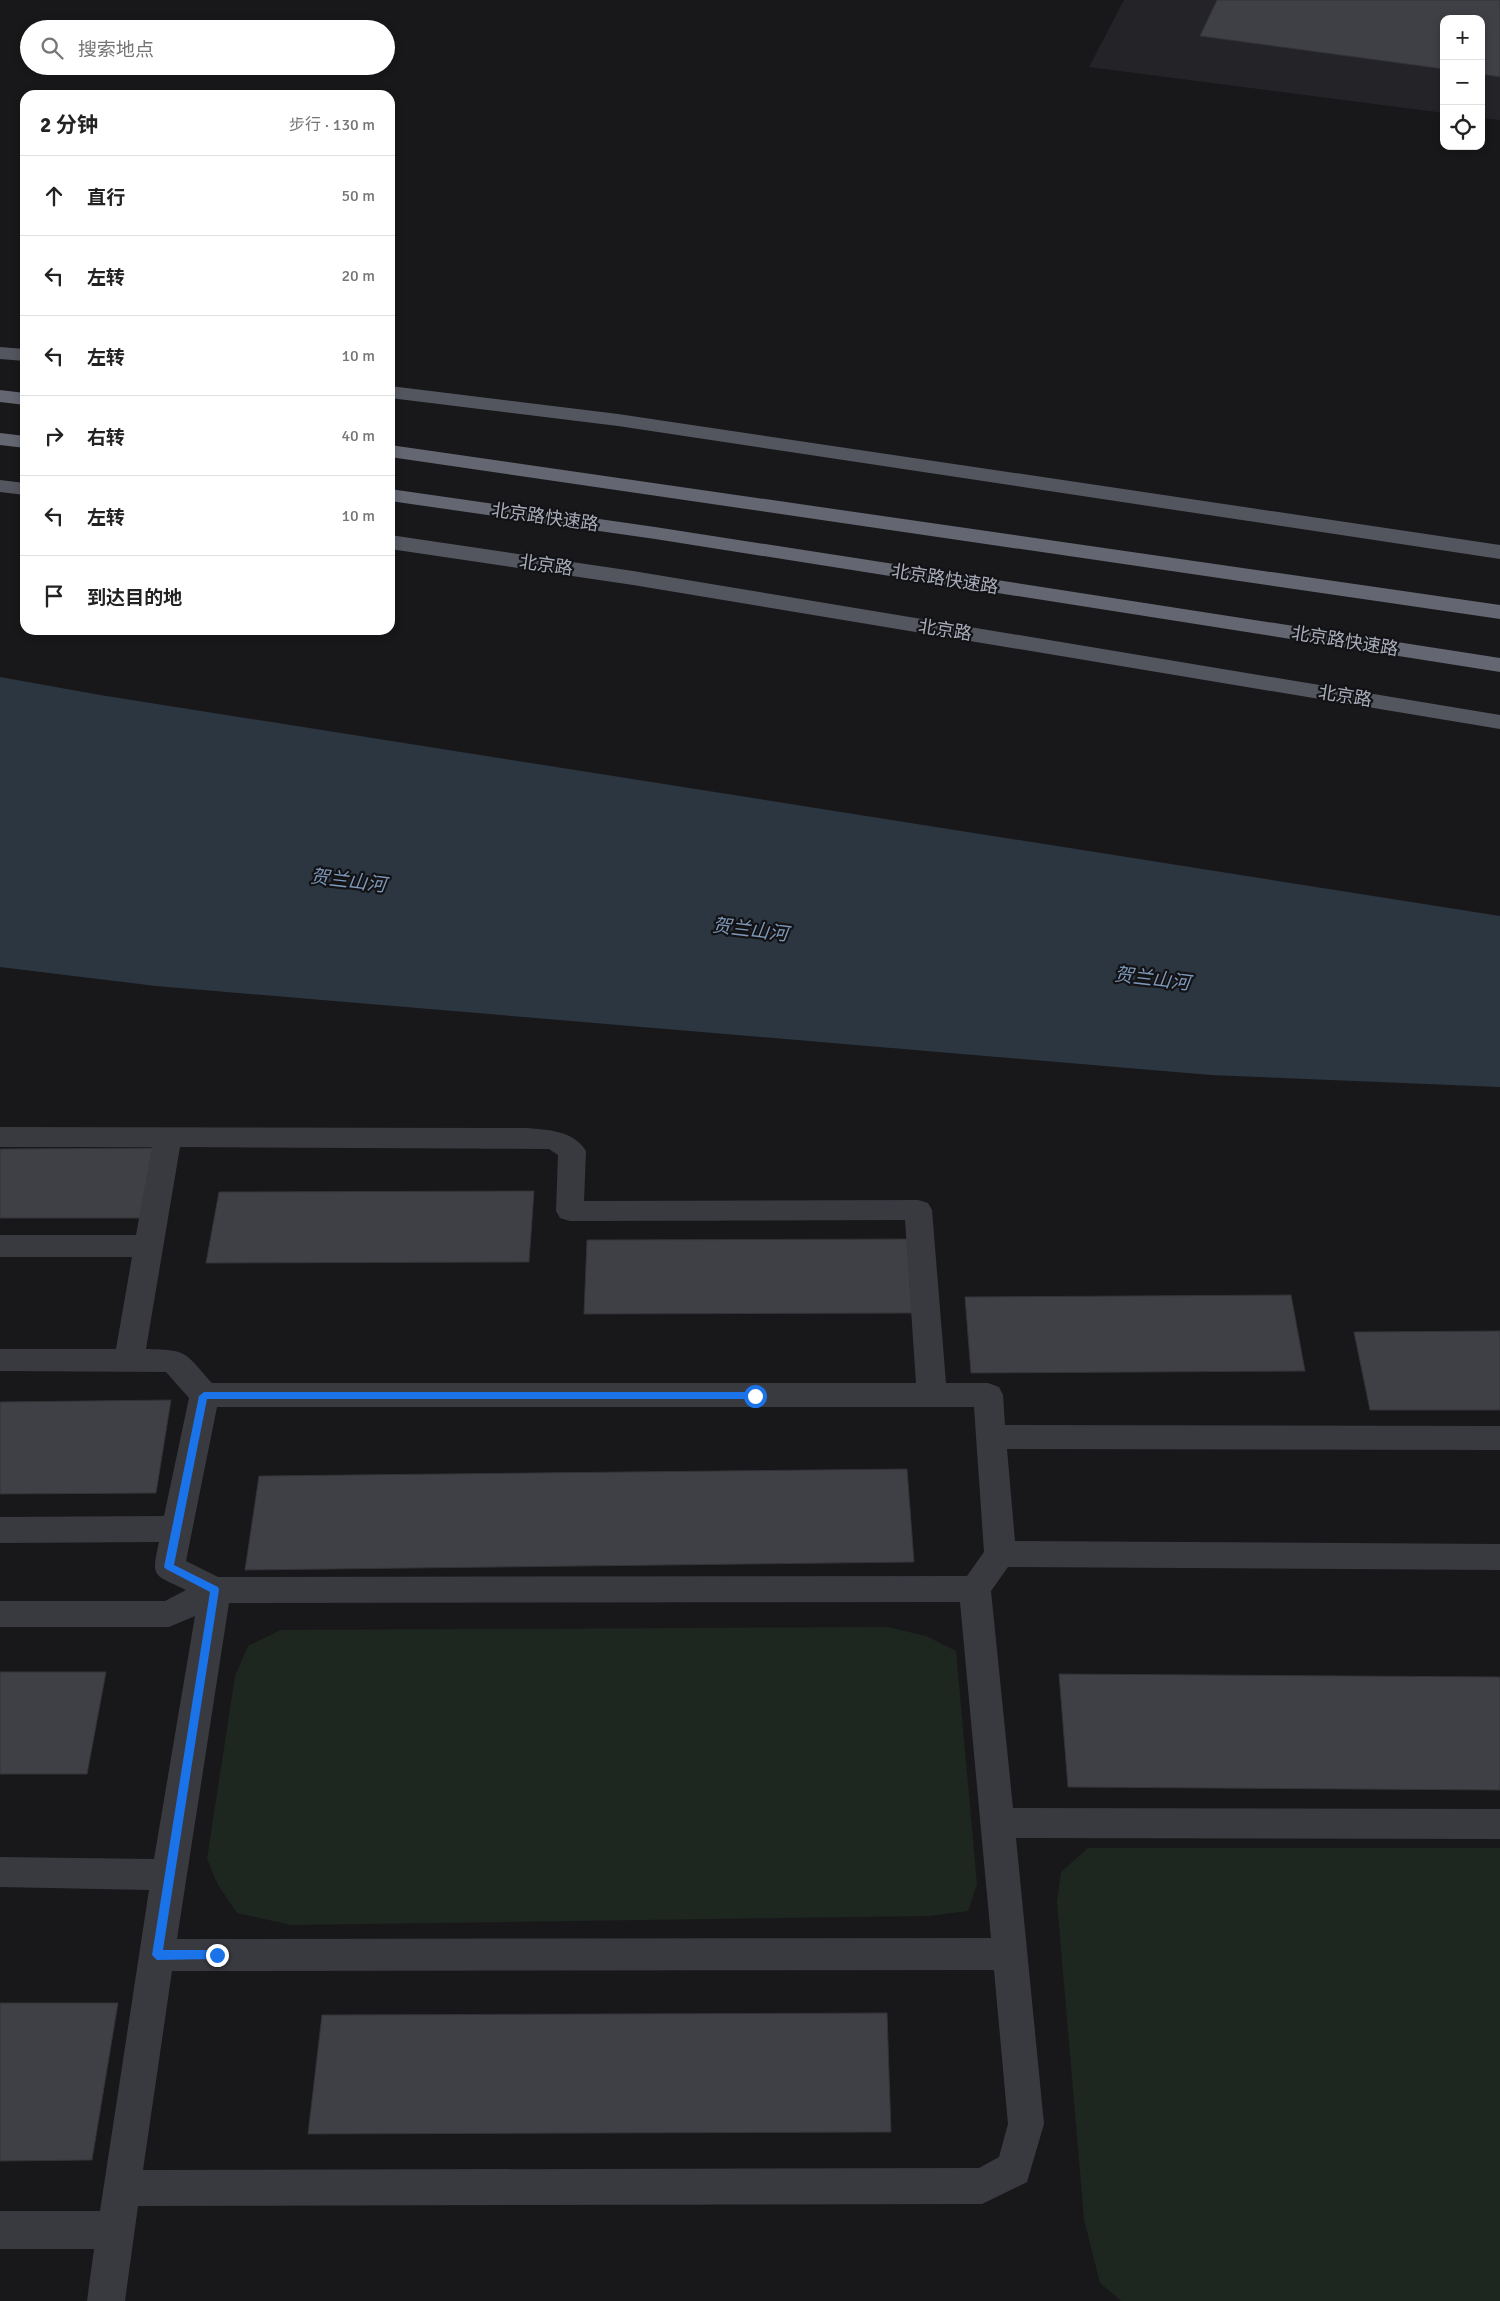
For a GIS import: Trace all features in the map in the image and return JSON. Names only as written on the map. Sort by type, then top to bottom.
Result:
[{"type":"highway","points":[[0,396],[20,398]]},
{"type":"highway","points":[[0,439],[20,441]]},
{"type":"highway","points":[[395,452],[1500,612]]},
{"type":"highway","name":"北京路快速路","points":[[395,496],[675,536],[1500,665]]},
{"type":"main road","points":[[0,353],[20,355]]},
{"type":"main road","points":[[395,393],[618,420],[1500,552]]},
{"type":"main road","points":[[0,486],[20,488]]},
{"type":"main road","name":"北京路","points":[[395,543],[633,578],[1500,722]]},
{"type":"lane","points":[[0,1137],[526,1138],[555,1140],[572,1151],[570,1210],[918,1210],[932,1396]]},
{"type":"lane","points":[[129,1361],[168,1137]]},
{"type":"lane","points":[[0,1246],[148,1246]]},
{"type":"lane","points":[[0,1360],[174,1361],[204,1396],[988,1396],[1000,1554],[975,1589],[1026,2124],[1014,2169],[982,2186],[122,2188]]},
{"type":"lane","points":[[204,1396],[169,1567],[214,1590],[975,1589]]},
{"type":"lane","points":[[991,1437],[1500,1438]]},
{"type":"lane","points":[[0,1530],[177,1529]]},
{"type":"lane","points":[[1000,1554],[1500,1557]]},
{"type":"lane","points":[[0,1614],[169,1614],[214,1590]]},
{"type":"lane","points":[[106,2301],[169,1875],[214,1590]]},
{"type":"lane","points":[[998,1823],[1500,1824]]},
{"type":"lane","points":[[0,1872],[169,1875]]},
{"type":"lane","points":[[157,1955],[1010,1954]]},
{"type":"lane","points":[[0,2230],[117,2230]]},
{"type":"shaded area","points":[[1124,0],[1500,0],[1500,120],[1485,118],[1485,15],[1440,15],[1440,112],[1089,67]]},
{"type":"shaded area","points":[[888,1627],[926,1636],[956,1651],[977,1884],[968,1911],[929,1916],[291,1925],[237,1913],[218,1885],[207,1859],[235,1676],[248,1646],[281,1630]]},
{"type":"shaded area","points":[[1088,1848],[1500,1848],[1500,2301],[1121,2301],[1100,2283],[1084,2219],[1057,1902],[1061,1872]]},
{"type":"water","name":"贺兰山河","points":[[0,677],[100,695],[1500,916],[1500,1087],[1211,1075],[156,986],[0,967]]},
{"type":"building","points":[[1217,0],[1500,0],[1500,77],[1485,75],[1485,15],[1440,15],[1440,68],[1200,36]]},
{"type":"building","points":[[154,1148],[140,1218],[0,1218],[0,1149]]},
{"type":"building","points":[[534,1191],[529,1262],[206,1263],[219,1192]]},
{"type":"building","points":[[907,1239],[912,1313],[584,1314],[587,1240]]},
{"type":"building","points":[[1291,1295],[1305,1371],[971,1373],[965,1297]]},
{"type":"building","points":[[1500,1331],[1500,1410],[1370,1410],[1354,1332]]},
{"type":"building","points":[[171,1400],[156,1493],[0,1494],[0,1402]]},
{"type":"building","points":[[907,1469],[914,1562],[245,1570],[259,1476]]},
{"type":"building","points":[[0,1672],[106,1672],[87,1774],[0,1774]]},
{"type":"building","points":[[1059,1674],[1500,1677],[1500,1790],[1068,1787]]},
{"type":"building","points":[[0,2003],[118,2003],[92,2160],[0,2161]]},
{"type":"building","points":[[887,2013],[891,2132],[308,2134],[322,2015]]},
{"type":"route","points":[[217,1955],[157,1955],[214,1590],[169,1567],[204,1396],[755,1396]]}]
